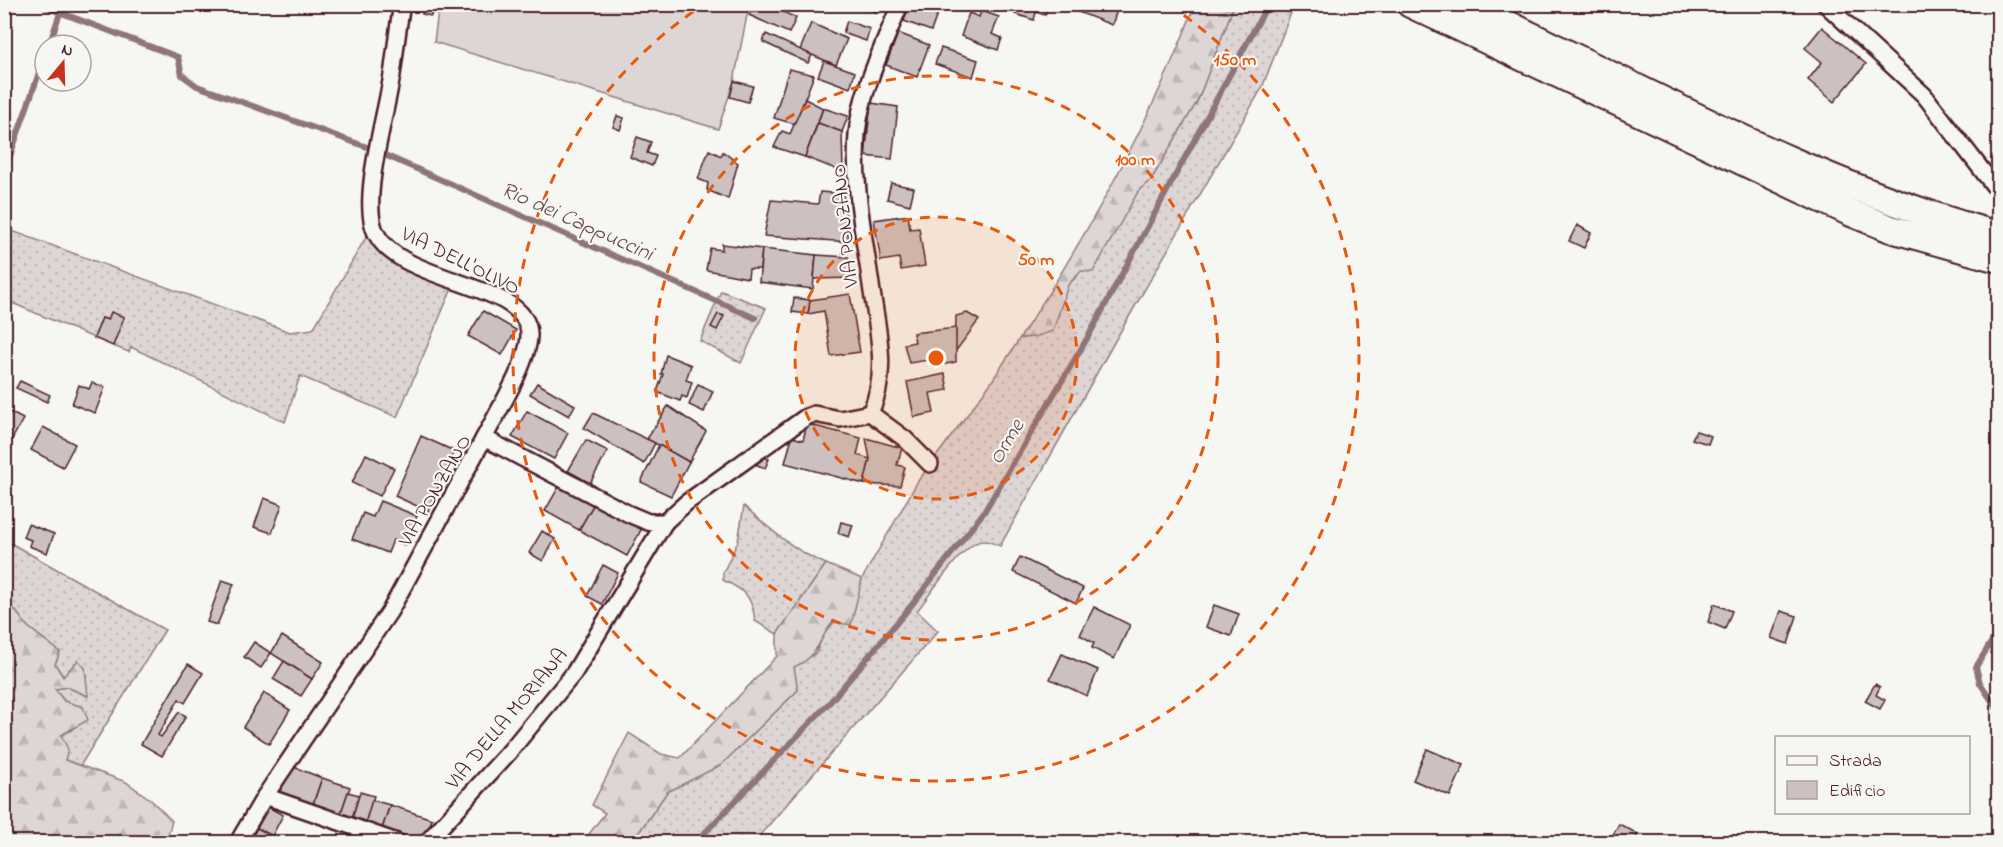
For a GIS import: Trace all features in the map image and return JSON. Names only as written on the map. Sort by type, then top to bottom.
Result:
[{"type":"highway","points":[[1410,4],[1849,212],[1891,229],[1998,259]]},
{"type":"highway","points":[[1466,4],[1820,174],[1893,203],[1998,235]]},
{"type":"street","name":"VIA DELL'OLIVO","points":[[402,4],[393,68],[377,151],[373,225],[381,243],[399,257],[433,274],[508,302],[527,324],[529,334],[526,352],[484,438]]},
{"type":"street","name":"VIA PONZANO","points":[[870,413],[879,396],[880,350],[858,193],[857,134],[866,91],[900,4]]},
{"type":"street","points":[[1825,4],[1924,94],[1998,191]]},
{"type":"street","points":[[665,522],[686,503],[806,417],[814,414],[840,419],[870,413],[905,439],[930,464]]},
{"type":"street","name":"VIA PONZANO","points":[[238,843],[265,796],[390,611],[484,438],[629,514],[648,522],[665,522]]},
{"type":"street","name":"VIA DELLA MORIANA","points":[[427,843],[510,751],[573,673],[665,522]]},
{"type":"street","points":[[265,796],[397,843]]},
{"type":"green space","points":[[439,5],[749,5],[734,81],[718,129],[434,42]]},
{"type":"green space","points":[[1195,5],[1234,5],[1198,100],[1151,180],[1139,190],[1093,272],[1081,271],[1068,285],[1053,331],[1034,337],[1020,338],[1094,218],[1159,91]]},
{"type":"green space","points":[[1234,5],[1294,5],[1262,88],[1116,339],[1000,546],[984,541],[974,544],[947,571],[917,611],[938,631],[754,842],[632,842],[667,792],[721,765],[798,690],[793,667],[816,653],[824,633],[856,599],[862,579],[918,481],[990,384],[1020,338],[1034,337],[1061,305],[1068,285],[1077,276],[1139,190],[1151,180],[1198,100]]},
{"type":"green space","points":[[373,225],[381,243],[455,281],[397,417],[300,376],[285,422],[131,347],[129,352],[113,346],[124,317],[108,320],[102,318],[94,338],[5,300],[4,228],[290,332],[313,329]]},
{"type":"green space","points":[[721,291],[766,308],[741,363],[700,341]]},
{"type":"green space","points":[[744,506],[793,546],[826,564],[777,634],[755,621],[750,600],[742,591],[723,580],[723,573],[738,541]]},
{"type":"green space","points":[[5,540],[165,630],[80,766],[65,760],[61,735],[72,730],[83,707],[64,701],[55,689],[67,687],[87,696],[85,668],[78,661],[64,678],[55,664],[60,652],[28,627],[14,609],[5,611]]},
{"type":"green space","points":[[826,564],[862,579],[851,625],[833,622],[813,653],[794,667],[798,690],[721,765],[667,792],[632,842],[583,842],[605,813],[592,805],[629,733],[661,754],[680,758],[777,656],[777,634]]},
{"type":"green space","points":[[14,609],[28,627],[60,652],[55,664],[63,677],[78,660],[85,668],[88,696],[67,687],[55,689],[64,701],[83,707],[88,720],[61,735],[68,749],[65,760],[126,782],[150,799],[172,821],[169,832],[160,842],[5,842],[4,611]]},
{"type":"building","points":[[424,4],[433,5],[431,16],[422,14]]},
{"type":"building","points":[[754,4],[767,4],[796,18],[789,33],[749,15]]},
{"type":"building","points":[[855,4],[881,4],[878,13]]},
{"type":"building","points":[[910,4],[941,4],[931,31],[904,21]]},
{"type":"building","points":[[1018,4],[1049,4],[1045,15],[1036,12],[1034,20],[1015,14]]},
{"type":"building","points":[[1069,4],[1119,4],[1112,25],[1078,12],[1080,9]]},
{"type":"building","points":[[981,11],[999,17],[992,34],[1002,38],[998,50],[961,36],[969,13],[979,17]]},
{"type":"building","points":[[847,21],[870,29],[866,41],[843,33]]},
{"type":"building","points":[[811,23],[847,39],[836,65],[800,50]]},
{"type":"building","points":[[1822,27],[1866,64],[1834,102],[1808,80],[1822,62],[1805,48]]},
{"type":"building","points":[[898,33],[929,45],[917,77],[886,65]]},
{"type":"building","points":[[766,34],[812,55],[808,63],[763,42]]},
{"type":"building","points":[[941,48],[978,60],[973,77],[935,64]]},
{"type":"building","points":[[824,61],[855,72],[850,88],[818,76]]},
{"type":"building","points":[[789,69],[814,75],[795,124],[774,118]]},
{"type":"building","points":[[734,81],[753,86],[748,102],[730,97]]},
{"type":"building","points":[[805,99],[823,108],[805,157],[774,147],[782,131],[790,134]]},
{"type":"building","points":[[871,103],[898,107],[892,159],[865,156]]},
{"type":"building","points":[[823,108],[848,116],[842,132],[818,123]]},
{"type":"building","points":[[617,116],[624,118],[620,130],[613,127]]},
{"type":"building","points":[[818,123],[842,132],[843,172],[805,157]]},
{"type":"building","points":[[637,137],[651,142],[647,153],[656,156],[652,166],[630,157]]},
{"type":"building","points":[[709,150],[721,156],[723,152],[738,163],[728,199],[707,190],[708,183],[698,179]]},
{"type":"building","points":[[891,183],[914,188],[910,205],[887,199]]},
{"type":"building","points":[[820,192],[843,194],[849,242],[764,236],[771,200],[818,204]]},
{"type":"building","points":[[908,215],[910,229],[919,228],[925,266],[901,270],[899,258],[881,261],[874,220]]},
{"type":"building","points":[[1577,225],[1591,233],[1584,248],[1569,241]]},
{"type":"building","points":[[722,244],[762,249],[760,269],[749,269],[748,278],[706,270],[710,248],[722,250]]},
{"type":"building","points":[[762,249],[816,255],[813,289],[759,282]]},
{"type":"building","points":[[816,255],[848,257],[852,278],[814,279]]},
{"type":"building","points":[[850,294],[860,352],[831,356],[824,311],[808,314],[810,300]]},
{"type":"building","points":[[794,298],[810,300],[808,314],[792,312]]},
{"type":"building","points":[[483,311],[516,330],[502,355],[468,336]]},
{"type":"building","points":[[111,312],[124,317],[113,346],[94,338],[102,318],[108,320]]},
{"type":"building","points":[[967,313],[979,320],[955,352],[956,316]]},
{"type":"building","points":[[718,314],[724,316],[717,330],[711,327]]},
{"type":"building","points":[[956,328],[956,362],[936,366],[935,359],[909,363],[904,344],[915,342],[913,333]]},
{"type":"building","points":[[666,355],[691,365],[686,380],[692,382],[687,398],[682,396],[680,401],[657,392]]},
{"type":"building","points":[[945,374],[948,390],[930,393],[934,413],[914,417],[907,382]]},
{"type":"building","points":[[20,381],[50,395],[47,402],[16,388]]},
{"type":"building","points":[[92,383],[105,387],[95,413],[72,404],[79,385],[89,389]]},
{"type":"building","points":[[537,383],[575,405],[569,416],[530,394]]},
{"type":"building","points":[[698,384],[713,391],[704,412],[689,405]]},
{"type":"building","points":[[668,406],[706,431],[689,462],[647,439]]},
{"type":"building","points":[[4,409],[23,419],[10,443],[4,440]]},
{"type":"building","points":[[527,411],[568,433],[554,459],[512,437]]},
{"type":"building","points":[[593,413],[655,443],[644,464],[584,428]]},
{"type":"building","points":[[807,424],[861,438],[857,455],[870,459],[864,484],[785,463],[792,437],[803,440]]},
{"type":"building","points":[[43,427],[75,444],[63,467],[31,450]]},
{"type":"building","points":[[1696,431],[1711,436],[1708,444],[1692,439]]},
{"type":"building","points":[[421,436],[454,451],[428,511],[395,496]]},
{"type":"building","points":[[866,438],[902,448],[897,465],[905,467],[900,486],[864,484],[870,459]]},
{"type":"building","points":[[586,440],[608,451],[590,483],[568,471]]},
{"type":"building","points":[[659,445],[689,462],[671,496],[641,482]]},
{"type":"building","points":[[366,454],[394,468],[380,496],[352,483]]},
{"type":"building","points":[[761,456],[769,459],[765,468],[752,463]]},
{"type":"building","points":[[561,483],[595,502],[579,530],[545,511]]},
{"type":"building","points":[[264,498],[282,505],[272,533],[254,527]]},
{"type":"building","points":[[380,501],[417,516],[405,545],[393,540],[388,553],[352,539],[363,513],[373,517]]},
{"type":"building","points":[[595,502],[643,526],[627,556],[579,530]]},
{"type":"building","points":[[841,522],[853,525],[849,537],[838,533]]},
{"type":"building","points":[[28,524],[54,534],[47,553],[29,546],[31,540],[23,537]]},
{"type":"building","points":[[542,531],[555,539],[543,561],[529,553]]},
{"type":"building","points":[[1020,557],[1083,588],[1076,603],[1013,572]]},
{"type":"building","points":[[603,565],[618,573],[602,604],[587,596]]},
{"type":"building","points":[[222,580],[234,584],[217,625],[207,622]]},
{"type":"building","points":[[1714,604],[1732,611],[1725,629],[1708,622]]},
{"type":"building","points":[[1214,605],[1239,614],[1231,636],[1206,627]]},
{"type":"building","points":[[1094,607],[1130,625],[1114,659],[1092,648],[1094,643],[1080,635]]},
{"type":"building","points":[[1781,611],[1797,616],[1788,644],[1771,638]]},
{"type":"building","points":[[282,636],[323,662],[312,679],[271,653]]},
{"type":"building","points":[[254,642],[271,653],[261,668],[244,657]]},
{"type":"building","points":[[1062,654],[1098,670],[1087,696],[1050,679]]},
{"type":"building","points":[[284,661],[312,679],[301,696],[273,679]]},
{"type":"building","points":[[188,664],[203,673],[185,703],[179,699],[158,735],[161,737],[179,712],[186,716],[162,756],[141,744]]},
{"type":"building","points":[[1875,684],[1880,687],[1876,695],[1885,700],[1880,709],[1865,701]]},
{"type":"building","points":[[264,693],[290,710],[269,744],[243,727]]},
{"type":"building","points":[[1427,749],[1464,765],[1450,796],[1413,780]]},
{"type":"building","points":[[294,767],[322,778],[311,810],[275,799]]},
{"type":"building","points":[[322,778],[350,787],[339,819],[311,810]]},
{"type":"building","points":[[348,792],[359,795],[351,822],[339,819]]},
{"type":"building","points":[[360,792],[374,796],[364,827],[351,822]]},
{"type":"building","points":[[372,800],[390,805],[381,832],[364,827]]},
{"type":"building","points":[[390,805],[432,819],[424,842],[414,842],[381,832]]},
{"type":"building","points":[[268,807],[283,815],[272,836],[257,828]]},
{"type":"building","points":[[1619,824],[1638,834],[1634,842],[1609,842]]},
{"type":"building","points":[[257,828],[272,836],[283,842],[249,842]]},
{"type":"waterway","name":"Rio dei Cappuccini","points":[[38,4],[178,57],[182,75],[197,86],[367,147]]},
{"type":"waterway","name":"Orme","points":[[696,842],[831,701],[910,607],[984,512],[1088,337],[1268,4]]},
{"type":"waterway","points":[[53,33],[60,13]]},
{"type":"waterway","points":[[4,173],[33,90]]},
{"type":"waterway","name":"Rio dei Cappuccini","points":[[387,156],[755,318]]},
{"type":"waterway","points":[[1998,631],[1976,667],[1980,683],[1998,710]]}]
